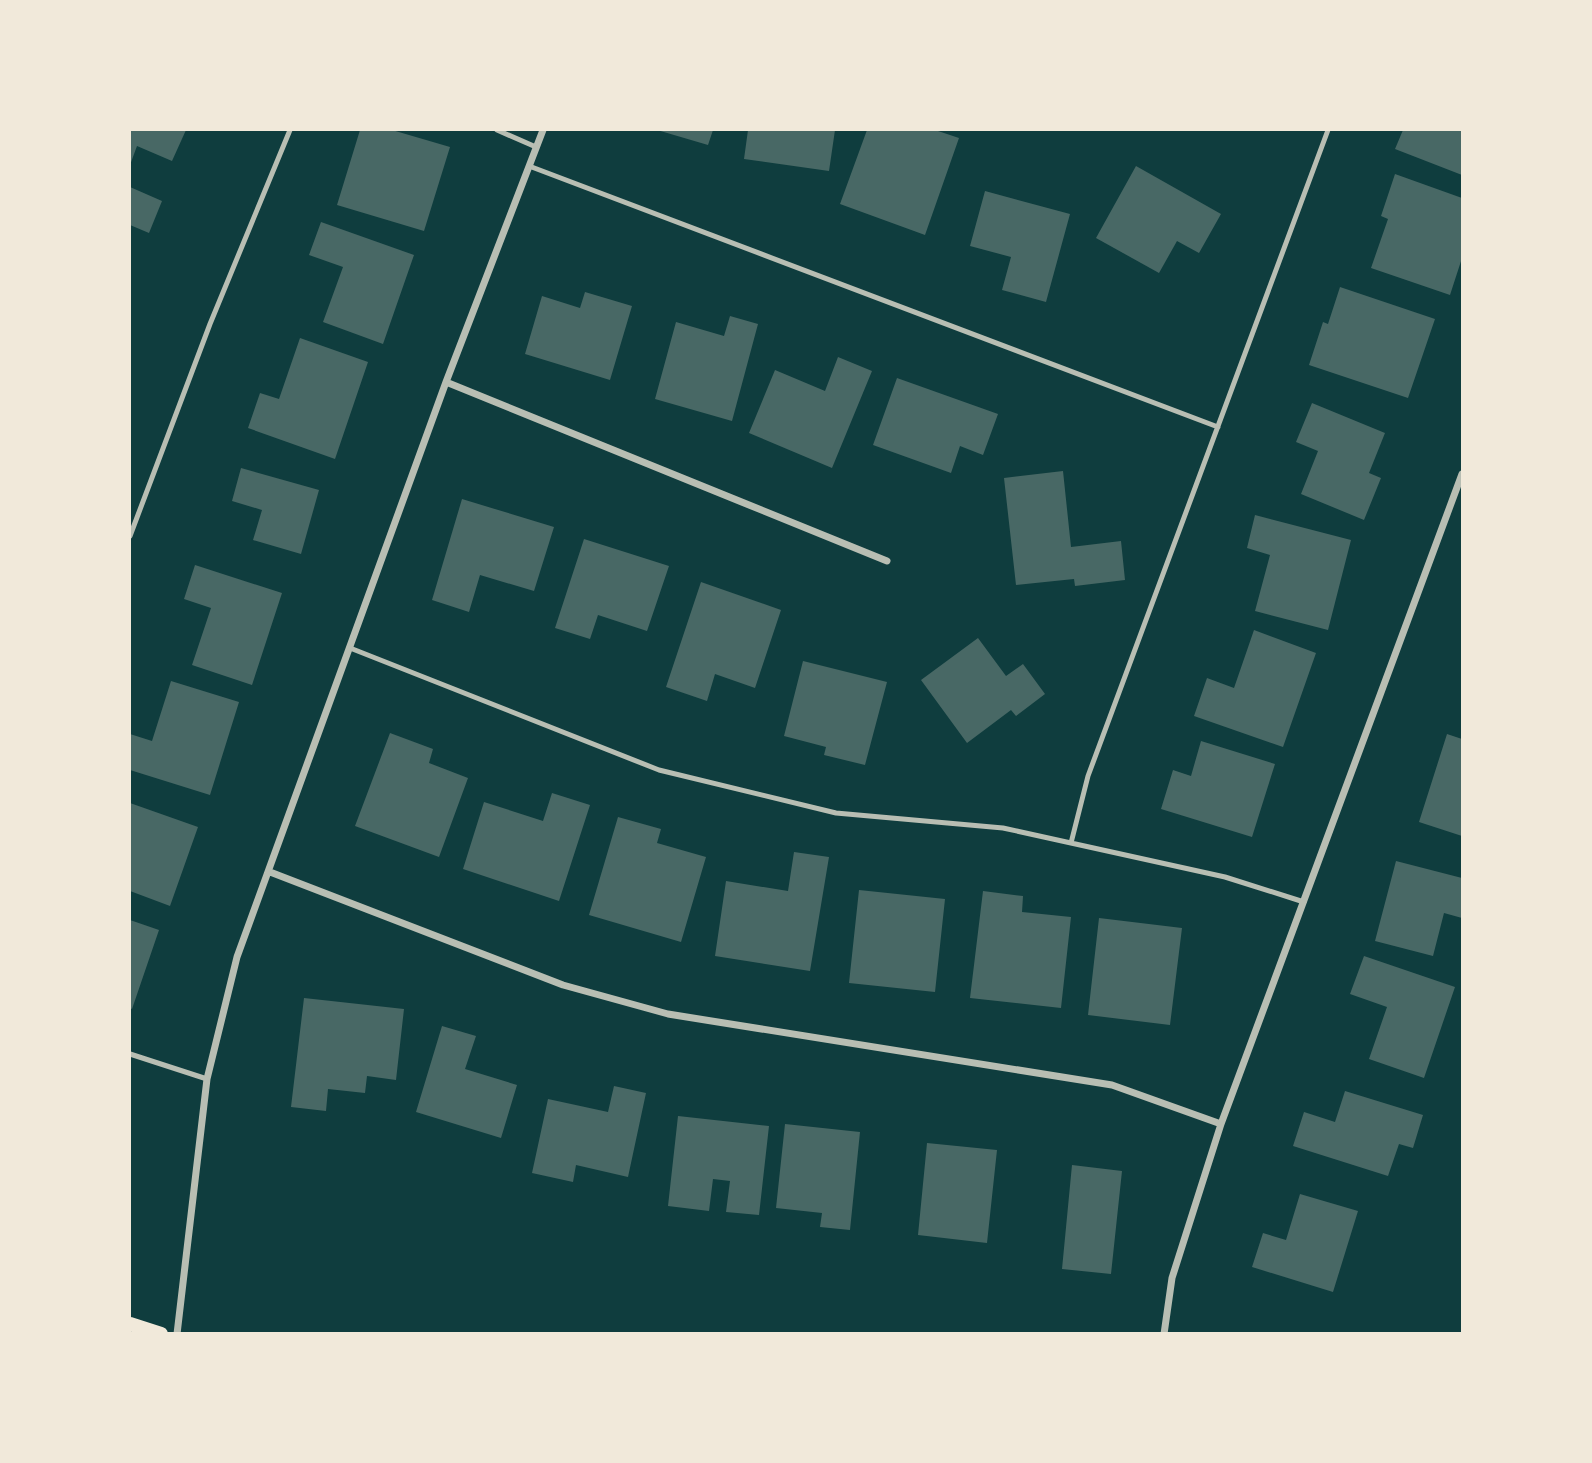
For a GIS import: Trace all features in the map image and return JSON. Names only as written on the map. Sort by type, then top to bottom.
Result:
[{"type":"main road","points":[[130,1325],[161,1334]]},
{"type":"street","points":[[177,1334],[206,1079],[237,957],[446,382],[543,130]]},
{"type":"street","points":[[446,382],[887,561]]},
{"type":"street","points":[[1164,1334],[1172,1278],[1222,1124],[1462,474]]},
{"type":"street","points":[[270,872],[562,985],[668,1014],[1112,1085],[1222,1124]]},
{"type":"lane","points":[[130,536],[290,130]]},
{"type":"lane","points":[[497,130],[536,147]]},
{"type":"lane","points":[[1071,842],[1088,776],[1328,130]]},
{"type":"lane","points":[[529,166],[1218,427]]},
{"type":"lane","points":[[350,648],[659,770],[836,813],[1003,828],[1224,877],[1304,902]]},
{"type":"lane","points":[[130,1054],[206,1079]]},
{"type":"building","points":[[130,130],[186,130],[172,161],[137,146],[130,165]]},
{"type":"building","points":[[360,130],[392,130],[450,147],[424,231],[337,205]]},
{"type":"building","points":[[657,130],[713,130],[708,145]]},
{"type":"building","points":[[748,130],[835,130],[829,171],[744,159]]},
{"type":"building","points":[[867,130],[935,130],[959,138],[925,235],[840,204]]},
{"type":"building","points":[[1403,130],[1462,130],[1462,175],[1395,149]]},
{"type":"building","points":[[1136,166],[1221,214],[1199,253],[1177,241],[1159,273],[1096,238]]},
{"type":"building","points":[[1395,174],[1462,198],[1462,258],[1450,295],[1371,268],[1388,219],[1381,216]]},
{"type":"building","points":[[130,187],[162,201],[149,233],[130,225]]},
{"type":"building","points":[[985,191],[1070,214],[1046,302],[1002,290],[1011,257],[970,246]]},
{"type":"building","points":[[321,222],[414,255],[383,344],[323,322],[343,267],[309,255]]},
{"type":"building","points":[[1340,287],[1435,319],[1408,398],[1309,365],[1323,322],[1328,324]]},
{"type":"building","points":[[585,292],[632,306],[610,380],[525,354],[542,296],[580,308]]},
{"type":"building","points":[[730,316],[758,324],[732,421],[655,399],[676,322],[724,336]]},
{"type":"building","points":[[300,338],[368,362],[335,459],[248,428],[260,393],[279,399]]},
{"type":"building","points":[[838,357],[872,371],[832,468],[749,433],[775,370],[825,391]]},
{"type":"building","points":[[897,378],[998,414],[983,455],[960,446],[951,473],[873,445]]},
{"type":"building","points":[[1312,403],[1385,433],[1369,473],[1381,478],[1364,520],[1301,494],[1318,451],[1296,442]]},
{"type":"building","points":[[241,468],[319,490],[301,554],[253,540],[262,510],[232,501]]},
{"type":"building","points":[[1063,471],[1071,547],[1121,541],[1125,580],[1075,586],[1074,579],[1016,585],[1004,478]]},
{"type":"building","points":[[462,499],[554,527],[534,591],[480,575],[469,612],[432,600]]},
{"type":"building","points":[[1255,515],[1351,540],[1328,630],[1255,611],[1270,555],[1247,548]]},
{"type":"building","points":[[584,539],[669,566],[647,631],[598,615],[590,639],[555,628]]},
{"type":"building","points":[[195,565],[282,593],[252,685],[192,665],[211,608],[184,599]]},
{"type":"building","points":[[701,582],[781,610],[755,688],[715,674],[707,701],[666,687]]},
{"type":"building","points":[[1254,630],[1316,653],[1283,747],[1194,716],[1207,678],[1234,688]]},
{"type":"building","points":[[978,638],[1006,676],[1023,664],[1045,694],[1016,716],[1011,710],[967,743],[921,680]]},
{"type":"building","points":[[803,661],[887,682],[865,765],[824,755],[826,747],[784,736]]},
{"type":"building","points":[[171,681],[239,702],[210,795],[130,770],[130,734],[152,741]]},
{"type":"building","points":[[390,733],[433,749],[429,763],[468,778],[439,857],[355,826]]},
{"type":"building","points":[[1447,734],[1462,739],[1462,836],[1419,822]]},
{"type":"building","points":[[1201,741],[1275,764],[1252,837],[1161,809],[1173,770],[1191,776]]},
{"type":"building","points":[[552,793],[590,805],[559,901],[463,869],[484,802],[543,821]]},
{"type":"building","points":[[130,803],[198,827],[170,906],[130,891]]},
{"type":"building","points":[[618,817],[661,829],[657,843],[706,857],[681,942],[589,915]]},
{"type":"building","points":[[794,852],[829,857],[810,971],[715,956],[726,881],[788,891]]},
{"type":"building","points":[[1396,861],[1462,878],[1462,918],[1444,913],[1433,956],[1375,941]]},
{"type":"building","points":[[859,890],[945,899],[935,992],[849,983]]},
{"type":"building","points":[[983,891],[1023,896],[1022,912],[1071,917],[1061,1008],[970,998]]},
{"type":"building","points":[[1099,918],[1182,928],[1170,1025],[1088,1015]]},
{"type":"building","points":[[130,920],[159,930],[132,1009],[130,1008]]},
{"type":"building","points":[[1364,956],[1455,987],[1424,1078],[1369,1059],[1387,1007],[1350,994]]},
{"type":"building","points":[[304,998],[404,1009],[396,1080],[367,1076],[365,1093],[328,1089],[326,1111],[291,1107]]},
{"type":"building","points":[[442,1026],[476,1036],[465,1069],[517,1085],[501,1138],[416,1112]]},
{"type":"building","points":[[614,1086],[646,1093],[628,1177],[576,1165],[573,1182],[532,1173],[548,1099],[608,1112]]},
{"type":"building","points":[[1345,1091],[1423,1115],[1413,1148],[1399,1144],[1388,1176],[1293,1146],[1304,1112],[1335,1122]]},
{"type":"building","points":[[678,1116],[769,1126],[759,1215],[726,1212],[730,1181],[713,1179],[709,1211],[668,1206]]},
{"type":"building","points":[[785,1124],[860,1132],[850,1230],[820,1227],[822,1213],[776,1208]]},
{"type":"building","points":[[927,1143],[997,1150],[987,1243],[918,1235]]},
{"type":"building","points":[[1072,1165],[1122,1171],[1111,1274],[1062,1269]]},
{"type":"building","points":[[1300,1194],[1358,1211],[1333,1292],[1252,1267],[1263,1233],[1286,1240]]}]
